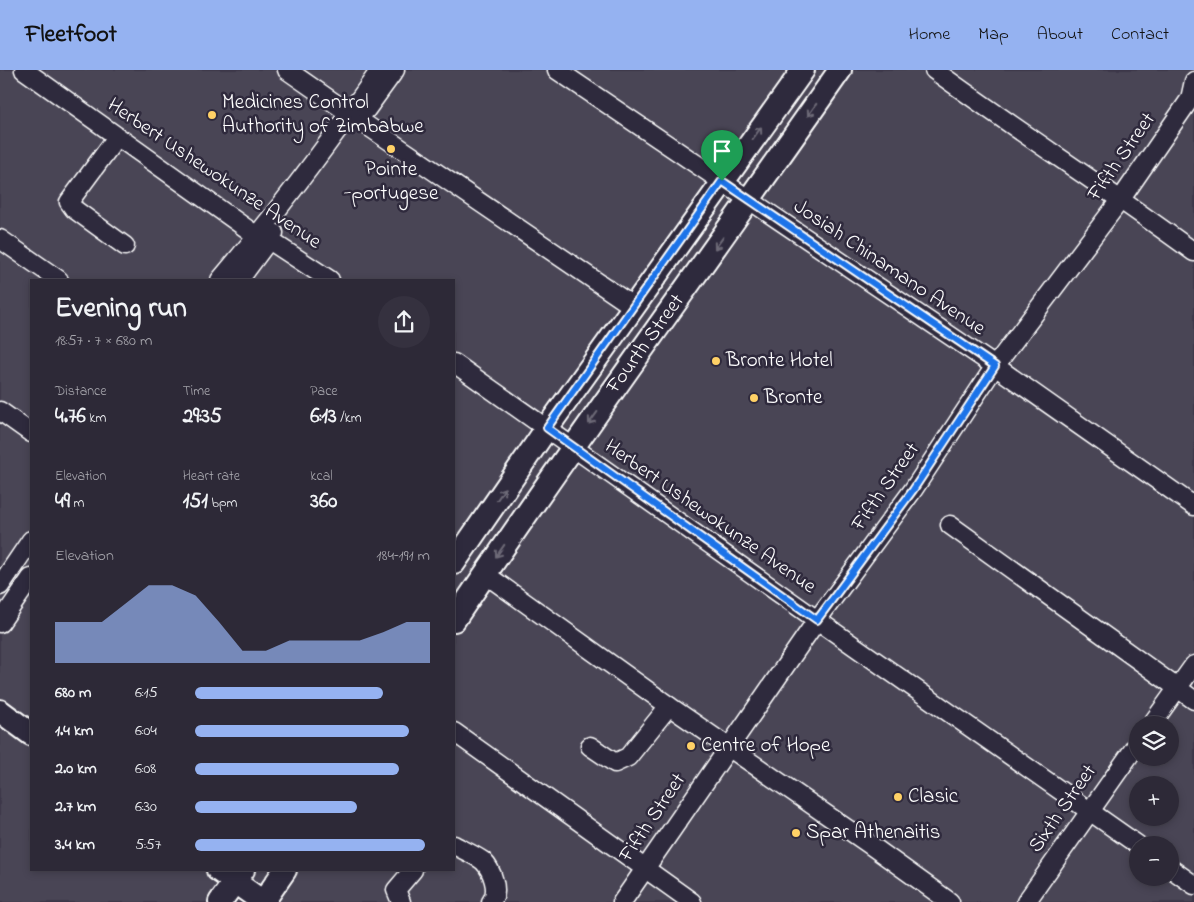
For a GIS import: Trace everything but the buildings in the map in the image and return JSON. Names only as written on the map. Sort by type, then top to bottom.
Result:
[{"type":"main road","points":[[456,557],[722,181],[803,70]]},
{"type":"main road","name":"Fourth Street","points":[[455,619],[572,447],[749,201],[840,70]]},
{"type":"main road","points":[[0,711],[30,733]]},
{"type":"main road","points":[[220,902],[232,874],[263,902],[284,871]]},
{"type":"street","name":"Herbert Ushewokunze Avenue","points":[[24,70],[263,238],[328,279]]},
{"type":"street","points":[[287,70],[634,306]]},
{"type":"street","points":[[354,117],[380,70]]},
{"type":"street","points":[[240,279],[263,238],[354,117],[395,70]]},
{"type":"street","name":"Josiah Chinamano Avenue","points":[[558,70],[995,366],[1194,506]]},
{"type":"street","points":[[934,70],[993,113],[1121,199],[1194,252]]},
{"type":"street","name":"Fifth Street","points":[[622,902],[817,620],[913,490],[995,366],[1121,199],[1192,98],[1194,81]]},
{"type":"street","points":[[117,137],[69,202],[74,209],[125,246]]},
{"type":"street","points":[[221,279],[263,238]]},
{"type":"street","points":[[0,239],[58,279]]},
{"type":"street","name":"Herbert Ushewokunze Avenue","points":[[455,364],[1129,839]]},
{"type":"street","points":[[0,411],[30,432]]},
{"type":"street","points":[[950,525],[1194,700]]},
{"type":"street","points":[[0,586],[7,560],[30,541]]},
{"type":"street","points":[[0,623],[30,582],[7,560]]},
{"type":"street","points":[[485,574],[669,706],[950,902]]},
{"type":"street","points":[[1157,716],[1194,665]]},
{"type":"street","points":[[590,746],[615,763],[628,757],[669,706]]},
{"type":"street","points":[[455,733],[692,902]]},
{"type":"street","name":"Sixth Street","points":[[1026,902],[1129,755]]},
{"type":"street","points":[[455,846],[483,862],[495,883],[494,898],[491,902]]},
{"type":"street","points":[[401,902],[396,890],[412,871]]},
{"type":"street","points":[[1179,874],[1194,885]]},
{"type":"shaded area","points":[[0,70],[1194,70],[1194,902],[0,902]]},
{"type":"place","name":"Medicines Control Authority of Zimbabwe","points":[[212,115]]},
{"type":"place","name":"Pointe -portugese","points":[[391,149]]},
{"type":"place","name":"Bronte Hotel","points":[[716,361]]},
{"type":"place","name":"Bronte","points":[[754,398]]},
{"type":"place","name":"Centre of Hope","points":[[691,746]]},
{"type":"place","name":"Clasic","points":[[898,797]]},
{"type":"place","name":"Spar Athenaitis","points":[[796,833]]},
{"type":"route","points":[[722,181],[995,366],[913,490],[817,620],[547,428],[722,181]]}]
